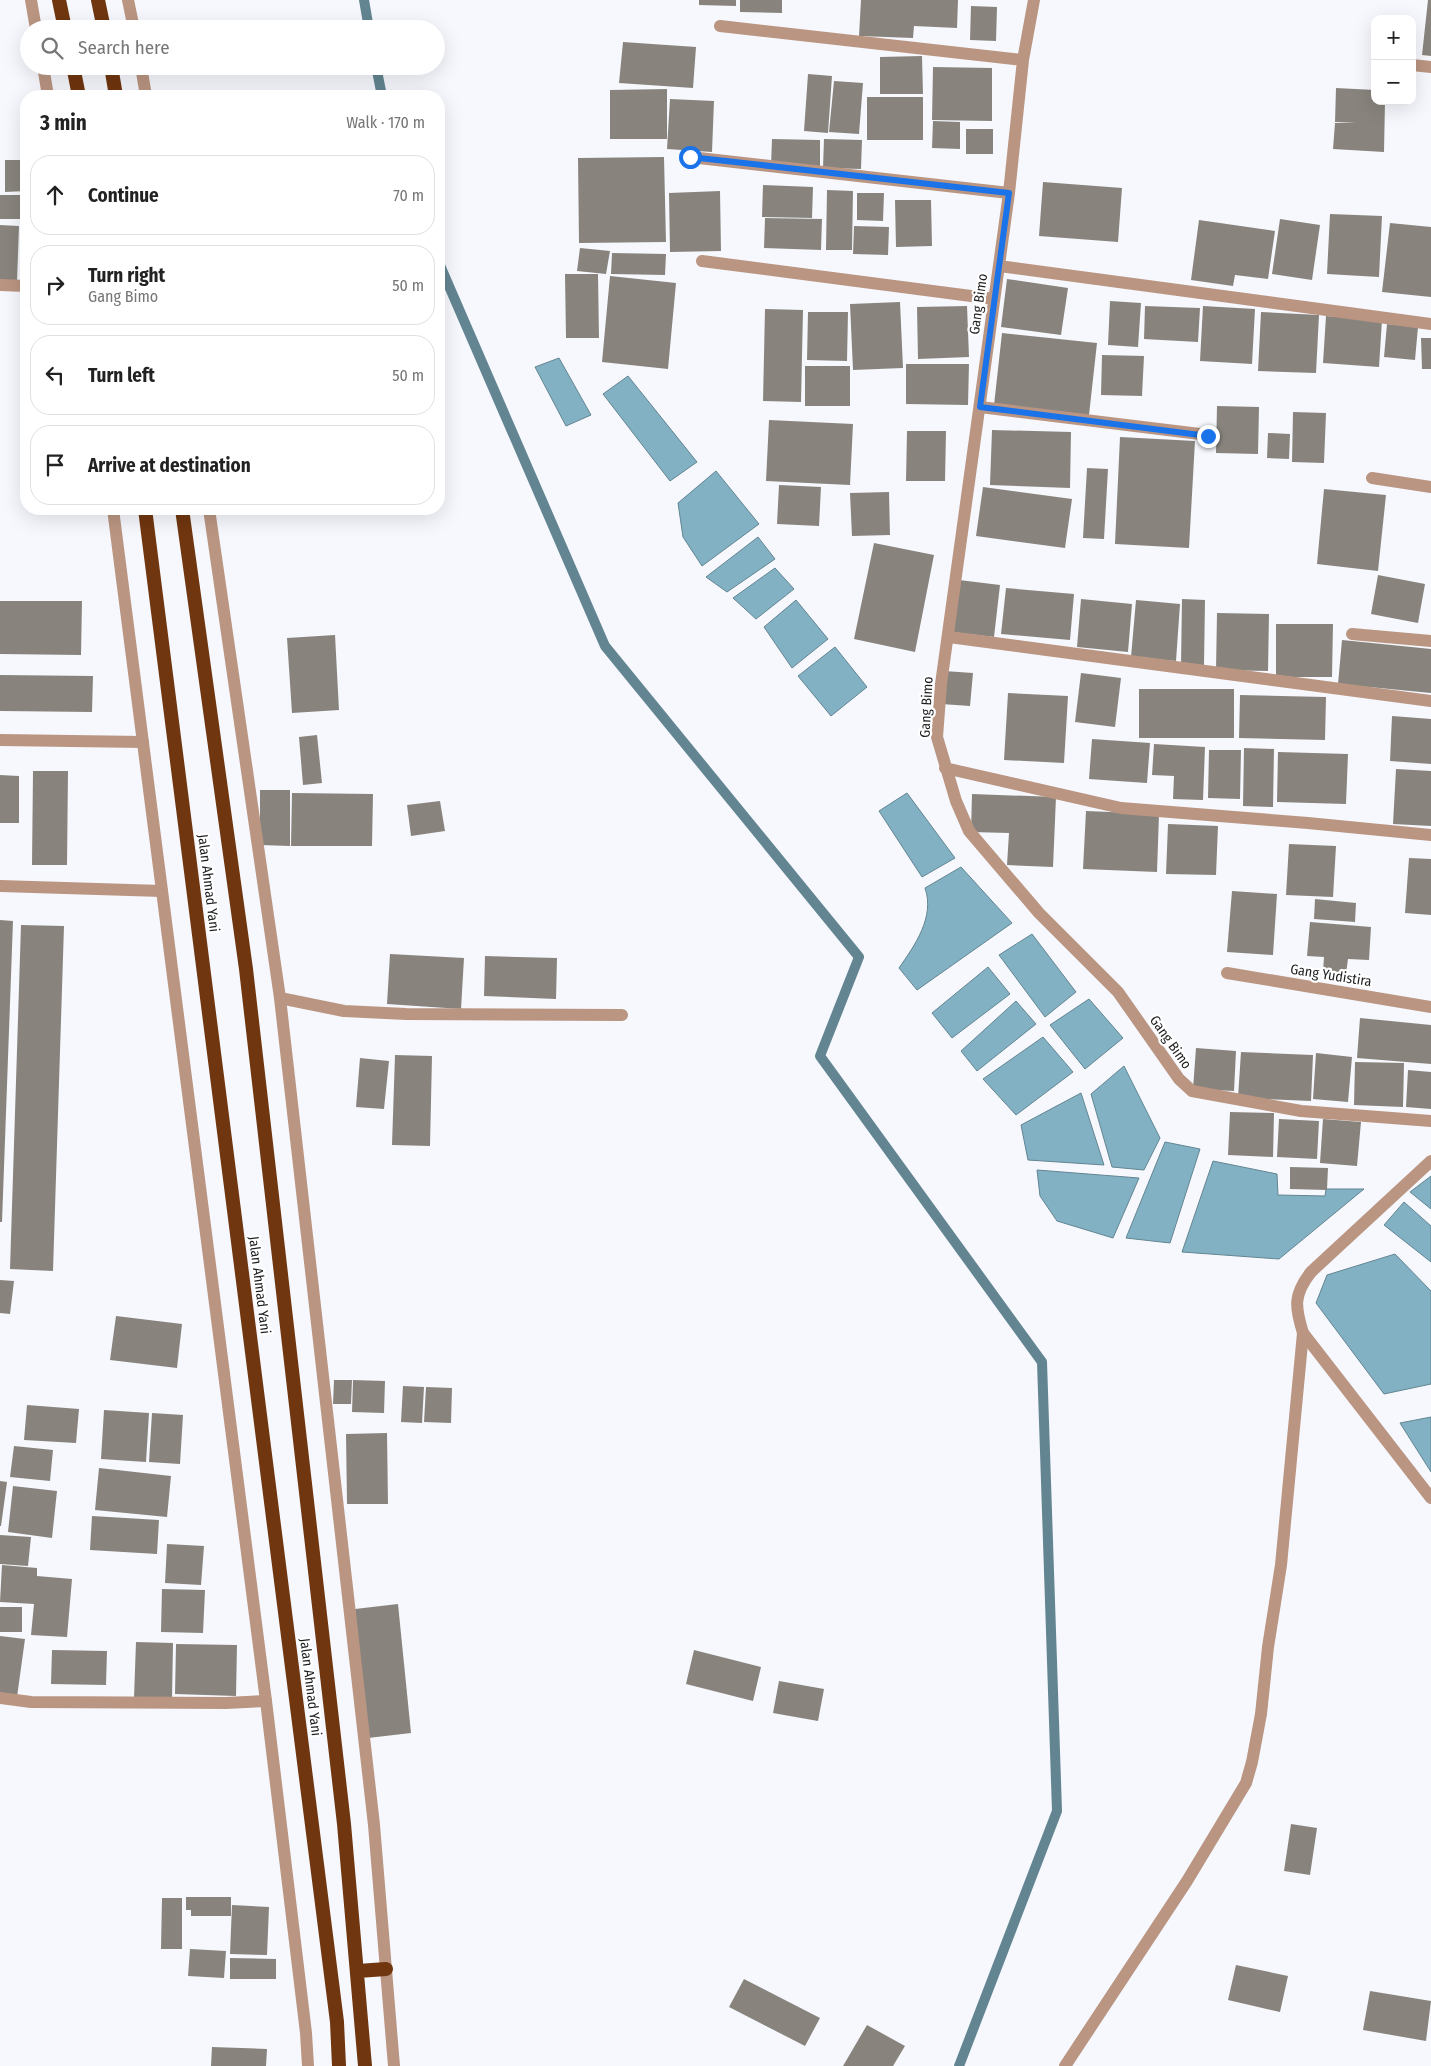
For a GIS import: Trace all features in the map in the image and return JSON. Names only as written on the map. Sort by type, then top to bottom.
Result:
[{"type":"highway","points":[[59,0],[63,20]]},
{"type":"highway","points":[[98,0],[102,20]]},
{"type":"highway","points":[[75,75],[78,90]]},
{"type":"highway","points":[[112,75],[115,90]]},
{"type":"highway","name":"Jalan Ahmad Yani","points":[[146,515],[337,2022],[339,2066]]},
{"type":"highway","name":"Jalan Ahmad Yani","points":[[183,515],[246,969],[344,1824],[365,2066]]},
{"type":"highway","points":[[358,1971],[386,1969]]},
{"type":"street","points":[[31,0],[34,20]]},
{"type":"street","points":[[128,0],[132,20]]},
{"type":"street","name":"Gang Bimo","points":[[1034,0],[1023,60],[1009,193],[941,684],[937,737],[956,801],[969,831],[1039,913],[1118,992],[1179,1080],[1192,1091],[1301,1111],[1431,1121]]},
{"type":"street","points":[[720,26],[1023,60]]},
{"type":"street","points":[[1416,65],[1431,67]]},
{"type":"street","points":[[44,75],[47,90]]},
{"type":"street","points":[[142,75],[145,90]]},
{"type":"street","points":[[690,157],[1009,193]]},
{"type":"street","points":[[702,261],[994,299]]},
{"type":"street","points":[[999,266],[1431,324]]},
{"type":"street","points":[[0,285],[20,286]]},
{"type":"street","points":[[980,407],[1208,436]]},
{"type":"street","points":[[1372,478],[1431,487]]},
{"type":"street","points":[[114,515],[266,1700],[306,2034],[308,2066]]},
{"type":"street","points":[[210,515],[280,998],[374,1825],[394,2066]]},
{"type":"street","points":[[1352,634],[1431,641]]},
{"type":"street","points":[[949,637],[1431,701]]},
{"type":"street","points":[[0,740],[143,742]]},
{"type":"street","points":[[945,768],[1121,808],[1431,835]]},
{"type":"street","points":[[0,886],[162,890]]},
{"type":"street","name":"Gang Yudistira","points":[[1227,973],[1431,1007]]},
{"type":"street","points":[[280,998],[344,1011],[406,1014],[622,1015]]},
{"type":"street","points":[[1431,1161],[1311,1272],[1299,1287],[1296,1312],[1303,1333],[1431,1498]]},
{"type":"street","points":[[1065,2066],[1182,1888],[1246,1784],[1261,1714],[1268,1647],[1281,1565],[1303,1333]]},
{"type":"street","points":[[0,1698],[41,1702],[226,1703],[266,1700]]},
{"type":"water","points":[[559,358],[591,415],[566,426],[535,367]]},
{"type":"water","points":[[628,376],[697,462],[670,481],[603,394]]},
{"type":"water","points":[[716,471],[759,524],[702,566],[683,537],[678,503]]},
{"type":"water","points":[[758,537],[775,559],[727,592],[706,577]]},
{"type":"water","points":[[775,568],[794,589],[756,619],[733,598]]},
{"type":"water","points":[[796,600],[828,639],[792,668],[764,627]]},
{"type":"water","points":[[835,647],[867,687],[831,716],[798,676]]},
{"type":"water","points":[[907,793],[955,858],[922,877],[879,811]]},
{"type":"water","points":[[961,867],[1012,923],[917,990],[899,968],[922,930],[927,909],[925,888]]},
{"type":"water","points":[[1032,934],[1076,992],[1045,1017],[999,955]]},
{"type":"water","points":[[988,967],[1010,994],[952,1038],[932,1013]]},
{"type":"water","points":[[1089,999],[1123,1038],[1085,1069],[1050,1025]]},
{"type":"water","points":[[1016,1001],[1036,1024],[977,1071],[961,1051]]},
{"type":"water","points":[[1043,1037],[1073,1072],[1016,1115],[983,1079]]},
{"type":"water","points":[[1124,1066],[1160,1138],[1144,1170],[1112,1167],[1091,1094]]},
{"type":"water","points":[[1081,1093],[1104,1165],[1028,1160],[1021,1125]]},
{"type":"water","points":[[1165,1142],[1200,1149],[1170,1243],[1126,1238]]},
{"type":"water","points":[[1213,1161],[1277,1174],[1278,1195],[1325,1196],[1326,1189],[1364,1189],[1279,1259],[1182,1252]]},
{"type":"water","points":[[1037,1170],[1139,1178],[1113,1238],[1057,1221],[1040,1196]]},
{"type":"water","points":[[1431,1176],[1431,1209],[1410,1192]]},
{"type":"water","points":[[1404,1202],[1431,1226],[1431,1262],[1384,1225]]},
{"type":"water","points":[[1395,1254],[1431,1291],[1431,1384],[1384,1394],[1316,1303],[1327,1275]]},
{"type":"water","points":[[1431,1417],[1431,1472],[1400,1423]]},
{"type":"building","points":[[699,0],[736,0],[736,6],[699,5]]},
{"type":"building","points":[[740,0],[782,0],[782,13],[740,12]]},
{"type":"building","points":[[861,0],[958,0],[957,28],[914,26],[913,38],[859,36]]},
{"type":"building","points":[[1428,0],[1431,0],[1431,56],[1422,55]]},
{"type":"building","points":[[971,6],[997,7],[996,41],[970,40]]},
{"type":"building","points":[[623,42],[696,47],[693,88],[619,83]]},
{"type":"building","points":[[922,56],[923,94],[880,94],[880,57]]},
{"type":"building","points":[[933,67],[992,68],[992,121],[932,120]]},
{"type":"building","points":[[808,74],[832,76],[828,133],[804,131]]},
{"type":"building","points":[[834,81],[863,83],[859,134],[829,132]]},
{"type":"building","points":[[1336,88],[1371,90],[1371,105],[1385,105],[1384,152],[1333,149],[1335,123],[1356,123],[1335,122]]},
{"type":"building","points":[[667,89],[667,139],[610,139],[610,90]]},
{"type":"building","points":[[867,97],[923,97],[923,140],[867,140]]},
{"type":"building","points":[[670,99],[714,101],[712,152],[667,149]]},
{"type":"building","points":[[933,121],[960,122],[960,149],[932,148]]},
{"type":"building","points":[[966,129],[993,129],[993,154],[966,154]]},
{"type":"building","points":[[772,139],[820,140],[820,167],[771,166]]},
{"type":"building","points":[[824,139],[862,140],[861,169],[823,168]]},
{"type":"building","points":[[664,157],[666,242],[579,243],[578,158]]},
{"type":"building","points":[[5,160],[20,160],[20,191],[5,192]]},
{"type":"building","points":[[1043,182],[1122,188],[1118,242],[1039,236]]},
{"type":"building","points":[[763,185],[813,187],[812,218],[762,217]]},
{"type":"building","points":[[827,190],[853,191],[852,250],[826,250]]},
{"type":"building","points":[[720,191],[721,251],[670,252],[669,193]]},
{"type":"building","points":[[857,193],[884,193],[883,221],[857,220]]},
{"type":"building","points":[[0,195],[20,195],[20,219],[0,219]]},
{"type":"building","points":[[895,200],[931,200],[932,246],[896,247]]},
{"type":"building","points":[[1330,214],[1382,216],[1379,277],[1327,274]]},
{"type":"building","points":[[765,218],[822,219],[821,250],[764,248]]},
{"type":"building","points":[[1280,219],[1320,225],[1312,280],[1272,274]]},
{"type":"building","points":[[1199,220],[1275,231],[1268,279],[1235,275],[1233,286],[1191,280]]},
{"type":"building","points":[[1390,223],[1431,227],[1431,297],[1382,292]]},
{"type":"building","points":[[0,225],[19,226],[17,282],[0,281]]},
{"type":"building","points":[[854,226],[889,227],[888,255],[853,254]]},
{"type":"building","points":[[580,248],[610,251],[606,274],[577,271]]},
{"type":"building","points":[[612,253],[666,254],[665,275],[611,274]]},
{"type":"building","points":[[565,274],[598,274],[599,338],[566,338]]},
{"type":"building","points":[[610,276],[676,283],[668,369],[602,362]]},
{"type":"building","points":[[1007,279],[1068,288],[1061,335],[1001,327]]},
{"type":"building","points":[[1110,301],[1141,303],[1138,347],[1108,345]]},
{"type":"building","points":[[900,302],[903,368],[853,370],[850,304]]},
{"type":"building","points":[[967,306],[969,357],[918,359],[917,307]]},
{"type":"building","points":[[1145,306],[1200,308],[1198,342],[1144,339]]},
{"type":"building","points":[[1203,306],[1255,309],[1252,364],[1200,361]]},
{"type":"building","points":[[765,309],[803,310],[801,402],[763,401]]},
{"type":"building","points":[[808,312],[848,312],[847,361],[807,360]]},
{"type":"building","points":[[1261,312],[1319,315],[1316,373],[1258,371]]},
{"type":"building","points":[[1326,316],[1382,320],[1379,367],[1323,363]]},
{"type":"building","points":[[1387,324],[1418,327],[1415,360],[1384,357]]},
{"type":"building","points":[[1002,333],[1097,343],[1089,415],[994,405]]},
{"type":"building","points":[[1421,338],[1431,338],[1431,369],[1422,369]]},
{"type":"building","points":[[1102,355],[1144,356],[1142,396],[1101,395]]},
{"type":"building","points":[[906,364],[969,364],[968,405],[906,404]]},
{"type":"building","points":[[805,366],[850,366],[850,406],[805,406]]},
{"type":"building","points":[[1217,406],[1259,407],[1258,454],[1216,453]]},
{"type":"building","points":[[1293,412],[1326,413],[1324,463],[1292,462]]},
{"type":"building","points":[[769,420],[853,424],[850,485],[766,481]]},
{"type":"building","points":[[992,430],[1071,432],[1070,488],[990,485]]},
{"type":"building","points":[[907,431],[946,431],[945,481],[906,481]]},
{"type":"building","points":[[1268,433],[1290,434],[1289,459],[1267,458]]},
{"type":"building","points":[[1120,437],[1195,441],[1189,548],[1115,544]]},
{"type":"building","points":[[1087,468],[1108,469],[1104,539],[1083,538]]},
{"type":"building","points":[[779,485],[821,487],[819,526],[777,524]]},
{"type":"building","points":[[983,487],[1072,499],[1065,548],[976,536]]},
{"type":"building","points":[[1324,489],[1386,495],[1378,571],[1317,564]]},
{"type":"building","points":[[889,492],[890,535],[852,536],[850,493]]},
{"type":"building","points":[[874,543],[934,555],[915,652],[854,639]]},
{"type":"building","points":[[1378,575],[1425,584],[1418,623],[1371,614]]},
{"type":"building","points":[[959,580],[1000,585],[994,637],[952,632]]},
{"type":"building","points":[[1006,588],[1074,594],[1070,640],[1001,634]]},
{"type":"building","points":[[1081,599],[1132,604],[1128,652],[1077,647]]},
{"type":"building","points":[[1182,599],[1205,600],[1204,665],[1181,665]]},
{"type":"building","points":[[1136,600],[1180,604],[1176,661],[1131,657]]},
{"type":"building","points":[[0,601],[82,601],[81,655],[0,654]]},
{"type":"building","points":[[1217,613],[1269,614],[1268,671],[1216,670]]},
{"type":"building","points":[[1276,624],[1333,624],[1332,677],[1276,677]]},
{"type":"building","points":[[335,635],[339,710],[292,713],[287,638]]},
{"type":"building","points":[[1342,640],[1431,649],[1431,693],[1338,684]]},
{"type":"building","points":[[944,671],[973,673],[970,706],[941,704]]},
{"type":"building","points":[[1081,673],[1121,678],[1115,727],[1075,722]]},
{"type":"building","points":[[0,675],[93,676],[92,712],[0,711]]},
{"type":"building","points":[[1139,689],[1234,689],[1234,738],[1139,738]]},
{"type":"building","points":[[1008,693],[1068,696],[1064,763],[1004,760]]},
{"type":"building","points":[[1240,695],[1326,697],[1325,740],[1239,738]]},
{"type":"building","points":[[1392,716],[1431,719],[1431,764],[1390,761]]},
{"type":"building","points":[[317,735],[322,783],[303,785],[299,737]]},
{"type":"building","points":[[1092,739],[1150,743],[1147,783],[1089,779]]},
{"type":"building","points":[[1154,744],[1205,747],[1203,800],[1173,799],[1174,776],[1152,775]]},
{"type":"building","points":[[1244,748],[1274,749],[1273,807],[1243,806]]},
{"type":"building","points":[[1209,750],[1241,750],[1240,799],[1208,798]]},
{"type":"building","points":[[1278,752],[1348,754],[1346,804],[1277,802]]},
{"type":"building","points":[[1396,769],[1431,771],[1431,826],[1393,824]]},
{"type":"building","points":[[33,771],[68,771],[67,865],[32,865]]},
{"type":"building","points":[[0,775],[19,776],[19,823],[0,823]]},
{"type":"building","points":[[260,790],[290,790],[290,846],[260,845]]},
{"type":"building","points":[[292,793],[373,794],[372,846],[291,846]]},
{"type":"building","points":[[972,794],[1056,797],[1053,867],[1007,865],[1009,833],[971,832]]},
{"type":"building","points":[[440,801],[445,831],[411,836],[407,805]]},
{"type":"building","points":[[1086,811],[1159,814],[1157,872],[1083,869]]},
{"type":"building","points":[[1168,824],[1218,826],[1216,875],[1166,874]]},
{"type":"building","points":[[1289,844],[1336,846],[1333,897],[1286,895]]},
{"type":"building","points":[[1409,858],[1431,859],[1431,915],[1405,913]]},
{"type":"building","points":[[1232,891],[1277,894],[1273,955],[1227,952]]},
{"type":"building","points":[[1315,899],[1356,903],[1355,922],[1314,919]]},
{"type":"building","points":[[0,920],[13,921],[2,1222],[0,1222]]},
{"type":"building","points":[[1310,922],[1371,927],[1369,960],[1348,959],[1346,974],[1323,972],[1324,957],[1307,956]]},
{"type":"building","points":[[21,925],[64,926],[53,1271],[10,1269]]},
{"type":"building","points":[[390,954],[464,958],[461,1009],[387,1004]]},
{"type":"building","points":[[485,956],[557,958],[556,999],[484,996]]},
{"type":"building","points":[[1360,1018],[1431,1025],[1431,1064],[1357,1058]]},
{"type":"building","points":[[1196,1048],[1236,1051],[1234,1091],[1193,1089]]},
{"type":"building","points":[[1241,1052],[1313,1055],[1311,1101],[1238,1098]]},
{"type":"building","points":[[1316,1053],[1352,1057],[1348,1102],[1313,1099]]},
{"type":"building","points":[[395,1055],[432,1056],[430,1146],[392,1145]]},
{"type":"building","points":[[360,1058],[389,1061],[384,1109],[356,1107]]},
{"type":"building","points":[[1355,1062],[1404,1063],[1403,1107],[1354,1105]]},
{"type":"building","points":[[1408,1070],[1431,1072],[1431,1109],[1406,1107]]},
{"type":"building","points":[[1230,1112],[1274,1113],[1273,1157],[1228,1155]]},
{"type":"building","points":[[1279,1119],[1319,1121],[1317,1159],[1277,1157]]},
{"type":"building","points":[[1323,1119],[1361,1122],[1357,1166],[1320,1163]]},
{"type":"building","points":[[1290,1167],[1328,1168],[1327,1190],[1290,1189]]},
{"type":"building","points":[[0,1280],[14,1281],[10,1314],[0,1313]]},
{"type":"building","points":[[116,1316],[182,1324],[177,1368],[110,1360]]},
{"type":"building","points":[[334,1380],[352,1380],[351,1404],[333,1404]]},
{"type":"building","points":[[353,1380],[385,1381],[384,1413],[352,1412]]},
{"type":"building","points":[[403,1386],[424,1387],[422,1423],[401,1422]]},
{"type":"building","points":[[426,1387],[452,1388],[451,1423],[424,1422]]},
{"type":"building","points":[[27,1405],[79,1409],[76,1443],[24,1440]]},
{"type":"building","points":[[104,1410],[149,1413],[146,1462],[101,1459]]},
{"type":"building","points":[[152,1413],[183,1415],[180,1464],[149,1462]]},
{"type":"building","points":[[387,1433],[388,1504],[347,1504],[346,1434]]},
{"type":"building","points":[[14,1446],[53,1450],[50,1481],[10,1477]]},
{"type":"building","points":[[99,1468],[171,1476],[167,1517],[95,1510]]},
{"type":"building","points":[[0,1481],[7,1482],[1,1526],[0,1526]]},
{"type":"building","points":[[13,1486],[57,1491],[52,1538],[8,1532]]},
{"type":"building","points":[[92,1516],[159,1520],[157,1554],[90,1550]]},
{"type":"building","points":[[0,1535],[31,1537],[28,1566],[0,1564]]},
{"type":"building","points":[[167,1544],[204,1546],[201,1585],[165,1583]]},
{"type":"building","points":[[2,1565],[37,1568],[37,1576],[72,1579],[67,1637],[31,1635],[34,1604],[0,1602]]},
{"type":"building","points":[[162,1589],[205,1590],[203,1633],[161,1632]]},
{"type":"building","points":[[398,1604],[411,1733],[368,1738],[355,1609]]},
{"type":"building","points":[[0,1607],[22,1607],[22,1632],[0,1632]]},
{"type":"building","points":[[0,1636],[25,1639],[17,1697],[0,1695]]},
{"type":"building","points":[[136,1642],[173,1643],[172,1699],[134,1698]]},
{"type":"building","points":[[176,1644],[237,1645],[236,1696],[175,1694]]},
{"type":"building","points":[[52,1650],[107,1651],[106,1685],[51,1684]]},
{"type":"building","points":[[694,1650],[761,1667],[753,1701],[686,1684]]},
{"type":"building","points":[[779,1681],[824,1689],[818,1721],[773,1713]]},
{"type":"building","points":[[1291,1824],[1317,1828],[1310,1875],[1284,1871]]},
{"type":"building","points":[[186,1897],[231,1897],[231,1916],[191,1916],[191,1910],[186,1910]]},
{"type":"building","points":[[162,1898],[182,1898],[182,1949],[161,1949]]},
{"type":"building","points":[[232,1905],[269,1907],[267,1955],[230,1954]]},
{"type":"building","points":[[190,1949],[226,1951],[224,1978],[188,1976]]},
{"type":"building","points":[[230,1958],[276,1959],[276,1979],[230,1979]]},
{"type":"building","points":[[1236,1965],[1288,1976],[1280,2012],[1228,2000]]},
{"type":"building","points":[[744,1979],[820,2018],[805,2046],[729,2007]]},
{"type":"building","points":[[1370,1991],[1431,2001],[1426,2041],[1363,2030]]},
{"type":"building","points":[[867,2025],[905,2046],[893,2066],[843,2066]]},
{"type":"building","points":[[212,2047],[267,2049],[266,2066],[211,2066]]},
{"type":"waterway","points":[[364,0],[367,20]]},
{"type":"waterway","points":[[378,75],[381,90]]},
{"type":"waterway","points":[[445,277],[605,646],[859,957],[820,1056],[1042,1362],[1057,1811],[959,2066]]},
{"type":"route","points":[[690,157],[1009,193],[980,407],[1208,436]]}]
